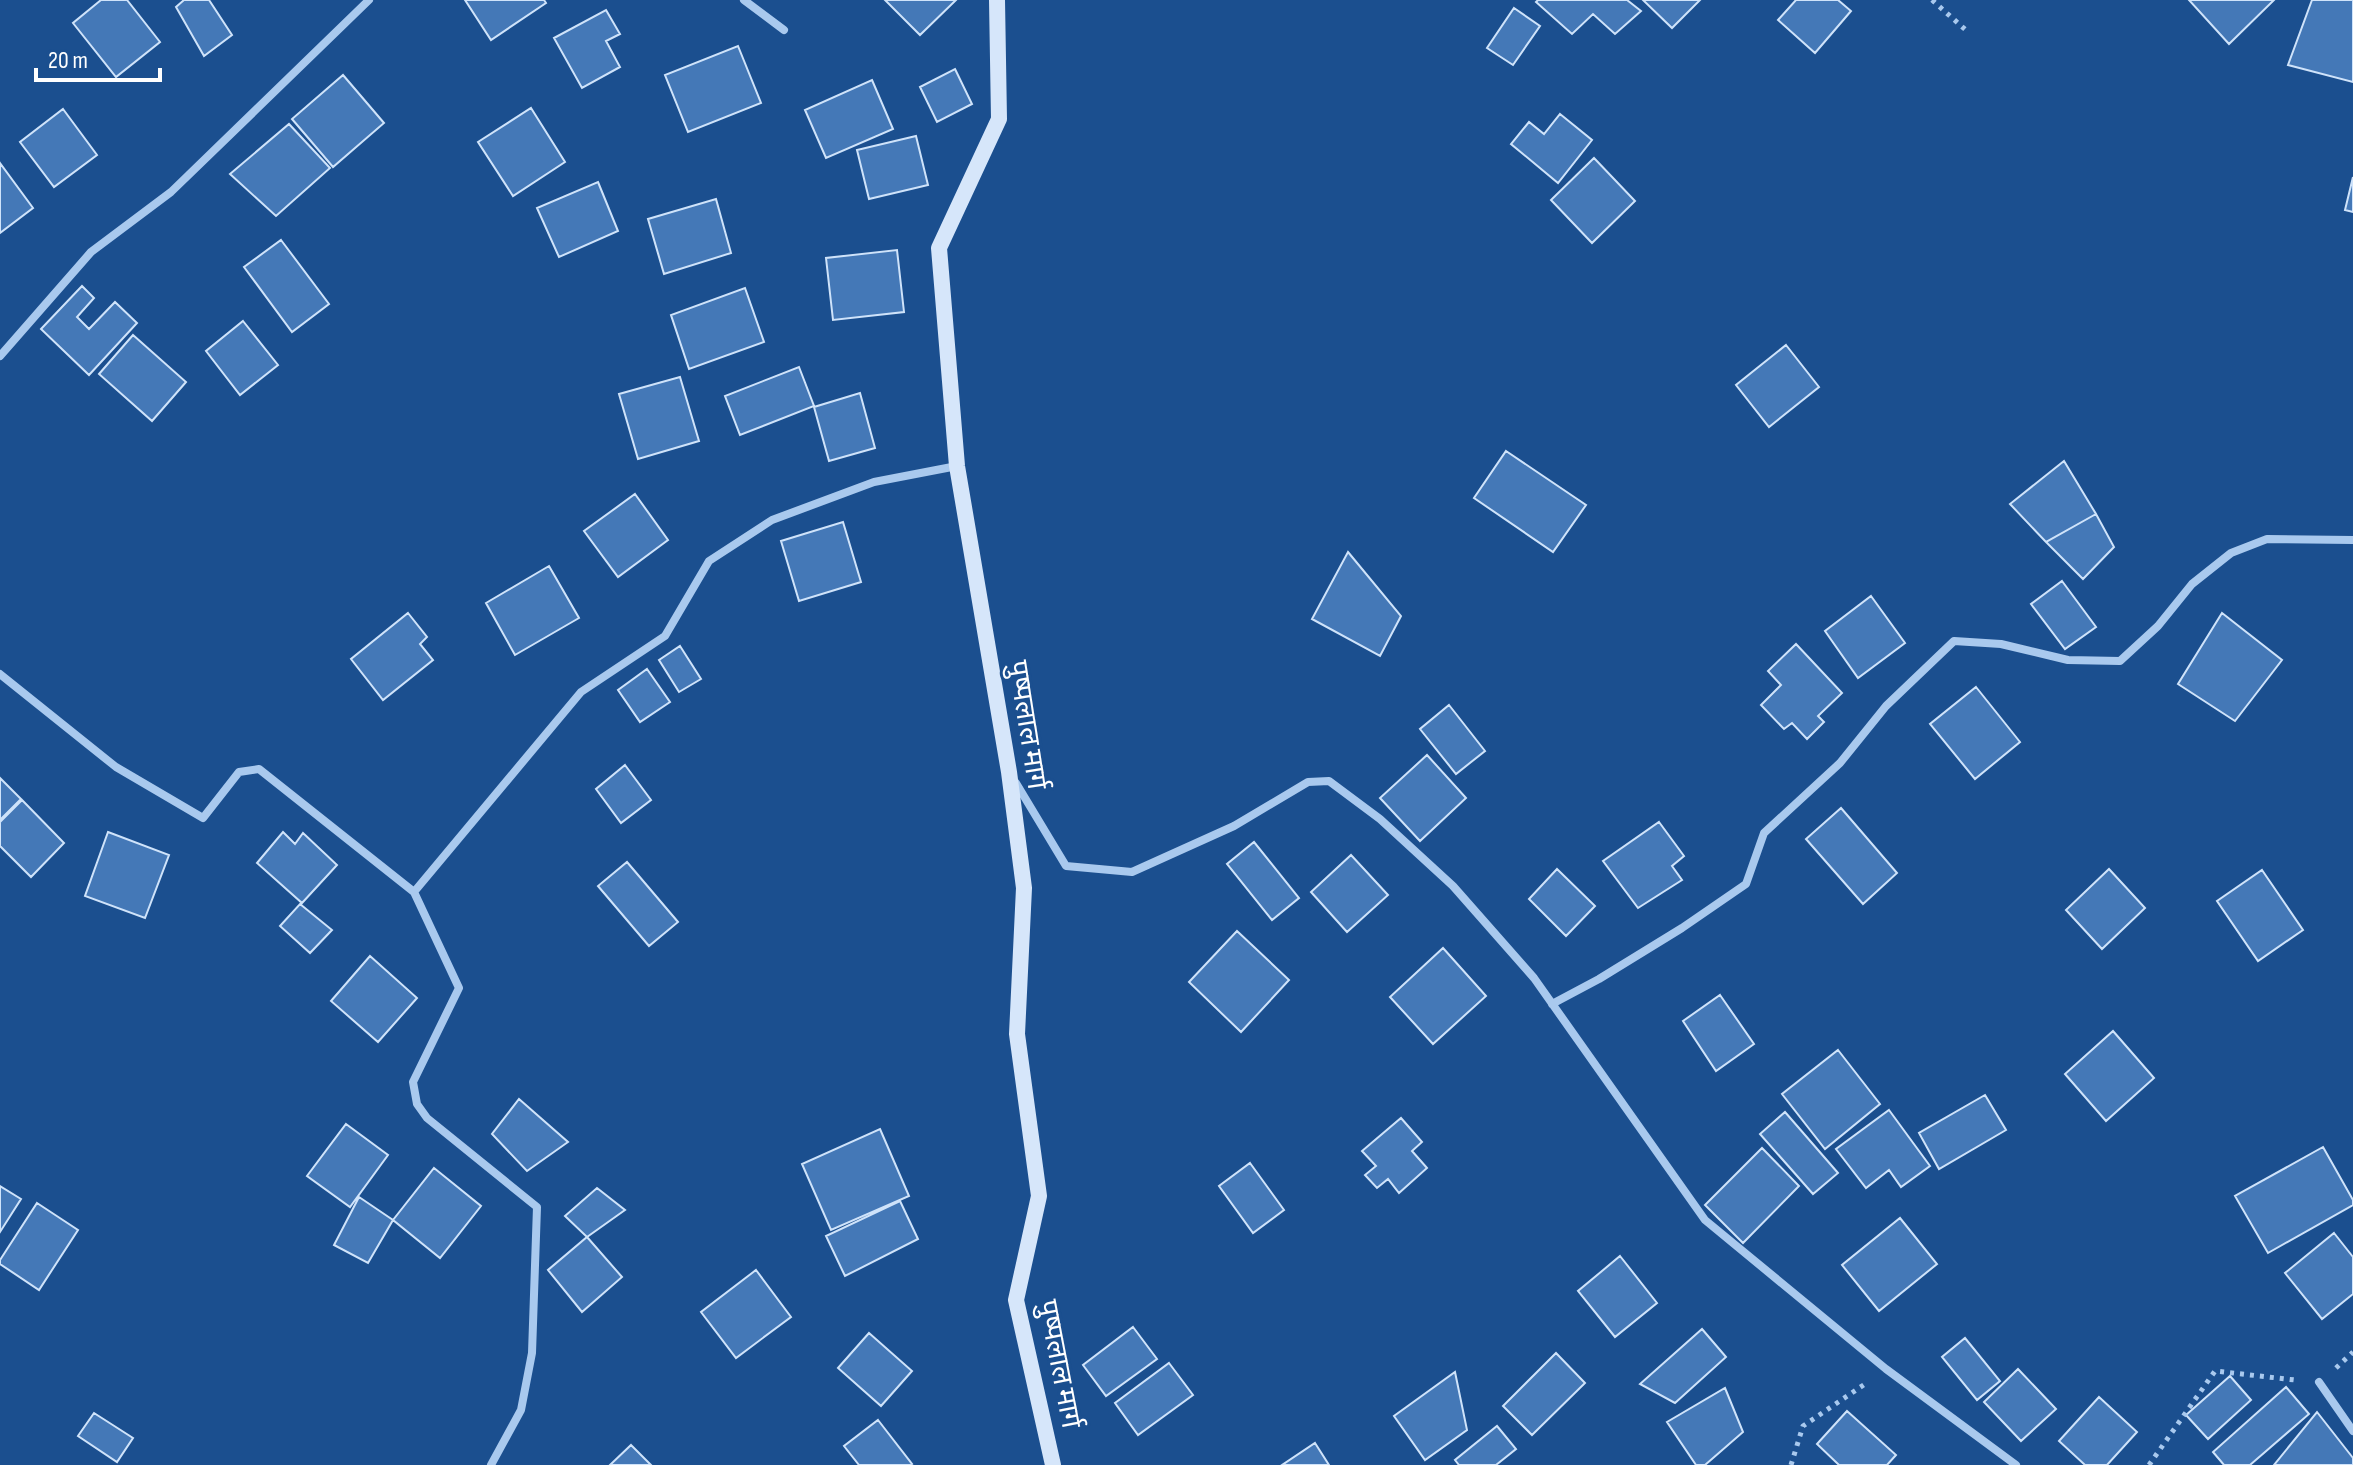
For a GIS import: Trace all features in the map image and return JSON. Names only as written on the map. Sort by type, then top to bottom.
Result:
[{"type":"street","points":[[0,356],[91,252],[171,192],[369,0]]},
{"type":"street","points":[[744,0],[784,30]]},
{"type":"street","name":"पुष्पलाल मार्ग","points":[[997,0],[999,119],[939,248],[957,466],[1009,772],[1024,888],[1017,1034],[1039,1196],[1016,1300],[1053,1465]]},
{"type":"street","points":[[414,892],[581,692],[665,636],[709,561],[772,520],[874,482],[957,466]]},
{"type":"street","points":[[1552,1004],[1682,928],[1746,884],[1764,833],[1840,763],[1886,706],[1954,641],[2001,644],[2068,660],[2120,661],[2158,626],[2192,584],[2231,553],[2267,539],[2353,540]]},
{"type":"street","points":[[0,674],[116,767],[203,818],[239,772],[259,769],[414,892],[459,988],[413,1082],[417,1104],[427,1118],[537,1207],[532,1353],[521,1410],[491,1465]]},
{"type":"street","points":[[1009,772],[1066,866],[1132,872],[1234,826],[1308,782],[1329,781],[1380,819],[1453,886],[1534,978],[1705,1220],[1886,1369],[2016,1465]]},
{"type":"street","points":[[2319,1382],[2353,1431]]},
{"type":"path","points":[[1932,0],[1968,32]]},
{"type":"path","points":[[2149,1465],[2215,1371],[2319,1382],[2353,1352]]},
{"type":"path","points":[[1791,1465],[1803,1426],[1886,1369]]},
{"type":"building","points":[[101,0],[127,0],[160,42],[116,77],[73,23]]},
{"type":"building","points":[[184,0],[209,0],[232,35],[204,56],[176,7]]},
{"type":"building","points":[[465,0],[544,0],[546,3],[491,40]]},
{"type":"building","points":[[885,0],[956,0],[920,35]]},
{"type":"building","points":[[1627,0],[1641,11],[1615,34],[1593,14],[1572,34],[1536,2]]},
{"type":"building","points":[[1643,0],[1700,0],[1672,28]]},
{"type":"building","points":[[1796,0],[1838,0],[1851,11],[1815,53],[1778,20]]},
{"type":"building","points":[[2189,0],[2274,0],[2229,44]]},
{"type":"building","points":[[2312,0],[2353,0],[2353,82],[2288,65]]},
{"type":"building","points":[[1514,8],[1540,26],[1513,65],[1487,48]]},
{"type":"building","points":[[606,10],[620,34],[606,41],[620,67],[582,88],[554,38]]},
{"type":"building","points":[[738,46],[761,103],[688,132],[665,75]]},
{"type":"building","points":[[955,69],[972,104],[937,122],[920,87]]},
{"type":"building","points":[[343,75],[384,123],[333,167],[292,119]]},
{"type":"building","points":[[872,80],[893,129],[826,158],[805,110]]},
{"type":"building","points":[[531,108],[565,162],[513,196],[478,142]]},
{"type":"building","points":[[63,109],[97,155],[54,187],[20,142]]},
{"type":"building","points":[[1560,114],[1592,140],[1558,183],[1511,144],[1529,122],[1544,134]]},
{"type":"building","points":[[289,124],[330,168],[276,216],[230,174]]},
{"type":"building","points":[[916,136],[928,185],[869,199],[857,150]]},
{"type":"building","points":[[1594,158],[1635,201],[1592,243],[1551,200]]},
{"type":"building","points":[[0,163],[33,208],[0,233]]},
{"type":"building","points":[[2353,177],[2353,212],[2345,210]]},
{"type":"building","points":[[598,182],[618,231],[559,257],[537,208]]},
{"type":"building","points":[[716,199],[731,253],[664,274],[648,219]]},
{"type":"building","points":[[281,240],[329,304],[292,332],[244,267]]},
{"type":"building","points":[[897,250],[904,312],[833,320],[826,258]]},
{"type":"building","points":[[82,286],[94,298],[77,317],[89,329],[115,302],[137,323],[89,375],[41,329]]},
{"type":"building","points":[[745,288],[764,342],[689,369],[671,315]]},
{"type":"building","points":[[243,321],[278,365],[240,395],[206,351]]},
{"type":"building","points":[[133,335],[186,382],[152,421],[99,374]]},
{"type":"building","points":[[1786,345],[1819,387],[1769,427],[1736,385]]},
{"type":"building","points":[[799,367],[814,406],[740,435],[725,396]]},
{"type":"building","points":[[680,377],[699,441],[638,459],[619,394]]},
{"type":"building","points":[[860,393],[875,448],[829,461],[814,407]]},
{"type":"building","points":[[1506,451],[1586,505],[1553,552],[1474,498]]},
{"type":"building","points":[[2064,461],[2096,514],[2046,542],[2010,504]]},
{"type":"building","points":[[635,494],[668,540],[618,577],[584,531]]},
{"type":"building","points":[[2096,514],[2114,547],[2083,579],[2046,542]]},
{"type":"building","points":[[843,522],[861,582],[799,601],[781,541]]},
{"type":"building","points":[[1348,552],[1401,616],[1380,656],[1312,619]]},
{"type":"building","points":[[549,566],[579,618],[515,655],[486,603]]},
{"type":"building","points":[[2062,581],[2096,627],[2065,649],[2031,604]]},
{"type":"building","points":[[1871,596],[1905,643],[1858,678],[1825,631]]},
{"type":"building","points":[[408,613],[427,637],[420,644],[433,660],[383,700],[351,659]]},
{"type":"building","points":[[2222,613],[2282,660],[2235,721],[2178,684]]},
{"type":"building","points":[[1796,644],[1842,693],[1818,716],[1824,722],[1807,739],[1792,723],[1784,729],[1761,705],[1781,685],[1768,671]]},
{"type":"building","points":[[680,646],[701,679],[679,692],[659,660]]},
{"type":"building","points":[[647,669],[670,702],[640,722],[618,690]]},
{"type":"building","points":[[1976,687],[2020,742],[1975,779],[1930,724]]},
{"type":"building","points":[[1449,705],[1485,751],[1456,774],[1420,729]]},
{"type":"building","points":[[1427,755],[1466,798],[1420,841],[1380,798]]},
{"type":"building","points":[[625,765],[651,800],[621,823],[596,789]]},
{"type":"building","points":[[0,778],[21,799],[0,820]]},
{"type":"building","points":[[22,800],[64,843],[31,877],[0,846],[0,822]]},
{"type":"building","points":[[1841,808],[1897,873],[1863,904],[1806,839]]},
{"type":"building","points":[[1659,822],[1684,856],[1672,866],[1682,880],[1638,908],[1603,861]]},
{"type":"building","points":[[108,832],[169,855],[145,918],[85,896]]},
{"type":"building","points":[[283,832],[295,844],[303,833],[337,865],[302,903],[257,863]]},
{"type":"building","points":[[1254,842],[1299,898],[1272,920],[1227,864]]},
{"type":"building","points":[[1351,855],[1388,895],[1347,932],[1311,892]]},
{"type":"building","points":[[627,862],[678,922],[649,946],[598,886]]},
{"type":"building","points":[[1557,869],[1595,906],[1566,936],[1529,899]]},
{"type":"building","points":[[2109,869],[2145,908],[2102,949],[2066,910]]},
{"type":"building","points":[[2262,870],[2303,930],[2258,961],[2217,901]]},
{"type":"building","points":[[300,904],[332,930],[310,953],[280,926]]},
{"type":"building","points":[[1237,931],[1289,980],[1241,1032],[1189,982]]},
{"type":"building","points":[[1443,948],[1486,996],[1433,1044],[1390,997]]},
{"type":"building","points":[[370,956],[417,998],[378,1042],[331,1001]]},
{"type":"building","points":[[1720,995],[1754,1044],[1716,1071],[1683,1021]]},
{"type":"building","points":[[2113,1031],[2154,1078],[2106,1121],[2065,1074]]},
{"type":"building","points":[[1838,1050],[1880,1104],[1825,1149],[1782,1094]]},
{"type":"building","points":[[1985,1095],[2006,1130],[1939,1169],[1919,1133]]},
{"type":"building","points":[[519,1099],[568,1142],[527,1171],[492,1134]]},
{"type":"building","points":[[1889,1110],[1930,1166],[1901,1187],[1889,1170],[1866,1188],[1836,1149]]},
{"type":"building","points":[[1785,1112],[1838,1173],[1813,1194],[1760,1134]]},
{"type":"building","points":[[1401,1118],[1422,1142],[1412,1151],[1427,1168],[1399,1193],[1388,1179],[1377,1188],[1365,1175],[1376,1166],[1362,1151]]},
{"type":"building","points":[[346,1124],[388,1155],[350,1207],[307,1176]]},
{"type":"building","points":[[880,1129],[909,1196],[831,1230],[802,1164]]},
{"type":"building","points":[[2323,1147],[2353,1205],[2268,1253],[2235,1196]]},
{"type":"building","points":[[1762,1148],[1799,1186],[1743,1243],[1705,1205]]},
{"type":"building","points":[[1250,1163],[1284,1210],[1253,1233],[1219,1186]]},
{"type":"building","points":[[434,1168],[481,1206],[440,1258],[393,1220]]},
{"type":"building","points":[[0,1186],[21,1199],[0,1232]]},
{"type":"building","points":[[597,1188],[625,1210],[587,1237],[565,1216]]},
{"type":"building","points":[[359,1197],[393,1220],[368,1263],[334,1245]]},
{"type":"building","points":[[900,1201],[918,1239],[845,1276],[826,1236]]},
{"type":"building","points":[[37,1203],[78,1230],[39,1290],[0,1264]]},
{"type":"building","points":[[1900,1218],[1937,1264],[1879,1311],[1842,1265]]},
{"type":"building","points":[[2334,1233],[2353,1257],[2353,1294],[2322,1319],[2285,1273]]},
{"type":"building","points":[[587,1237],[622,1277],[582,1312],[548,1270]]},
{"type":"building","points":[[1620,1256],[1657,1303],[1615,1337],[1578,1291]]},
{"type":"building","points":[[756,1270],[791,1317],[736,1358],[701,1312]]},
{"type":"building","points":[[1133,1327],[1157,1359],[1106,1396],[1083,1365]]},
{"type":"building","points":[[1702,1329],[1726,1357],[1675,1403],[1640,1384]]},
{"type":"building","points":[[869,1333],[912,1371],[881,1406],[838,1368]]},
{"type":"building","points":[[1965,1338],[2000,1381],[1977,1400],[1942,1357]]},
{"type":"building","points":[[1556,1353],[1585,1383],[1532,1435],[1503,1406]]},
{"type":"building","points":[[1169,1363],[1193,1395],[1138,1435],[1115,1403]]},
{"type":"building","points":[[2018,1369],[2056,1409],[2021,1441],[1984,1402]]},
{"type":"building","points":[[1455,1372],[1467,1430],[1425,1460],[1394,1416]]},
{"type":"building","points":[[2230,1376],[2251,1400],[2208,1439],[2186,1415]]},
{"type":"building","points":[[2286,1387],[2309,1414],[2250,1465],[2224,1465],[2213,1452]]},
{"type":"building","points":[[1725,1388],[1743,1432],[1705,1465],[1696,1465],[1667,1422]]},
{"type":"building","points":[[2099,1397],[2137,1432],[2107,1465],[2085,1465],[2059,1441]]},
{"type":"building","points":[[1847,1411],[1896,1455],[1887,1465],[1839,1465],[1817,1444]]},
{"type":"building","points":[[2317,1412],[2353,1458],[2353,1465],[2274,1465]]},
{"type":"building","points":[[94,1413],[133,1438],[117,1462],[78,1436]]},
{"type":"building","points":[[878,1420],[912,1464],[859,1465],[844,1446]]},
{"type":"building","points":[[1497,1426],[1516,1449],[1496,1465],[1459,1465],[1455,1460]]},
{"type":"building","points":[[1315,1443],[1329,1465],[1282,1465]]},
{"type":"building","points":[[631,1445],[651,1465],[610,1465]]}]
